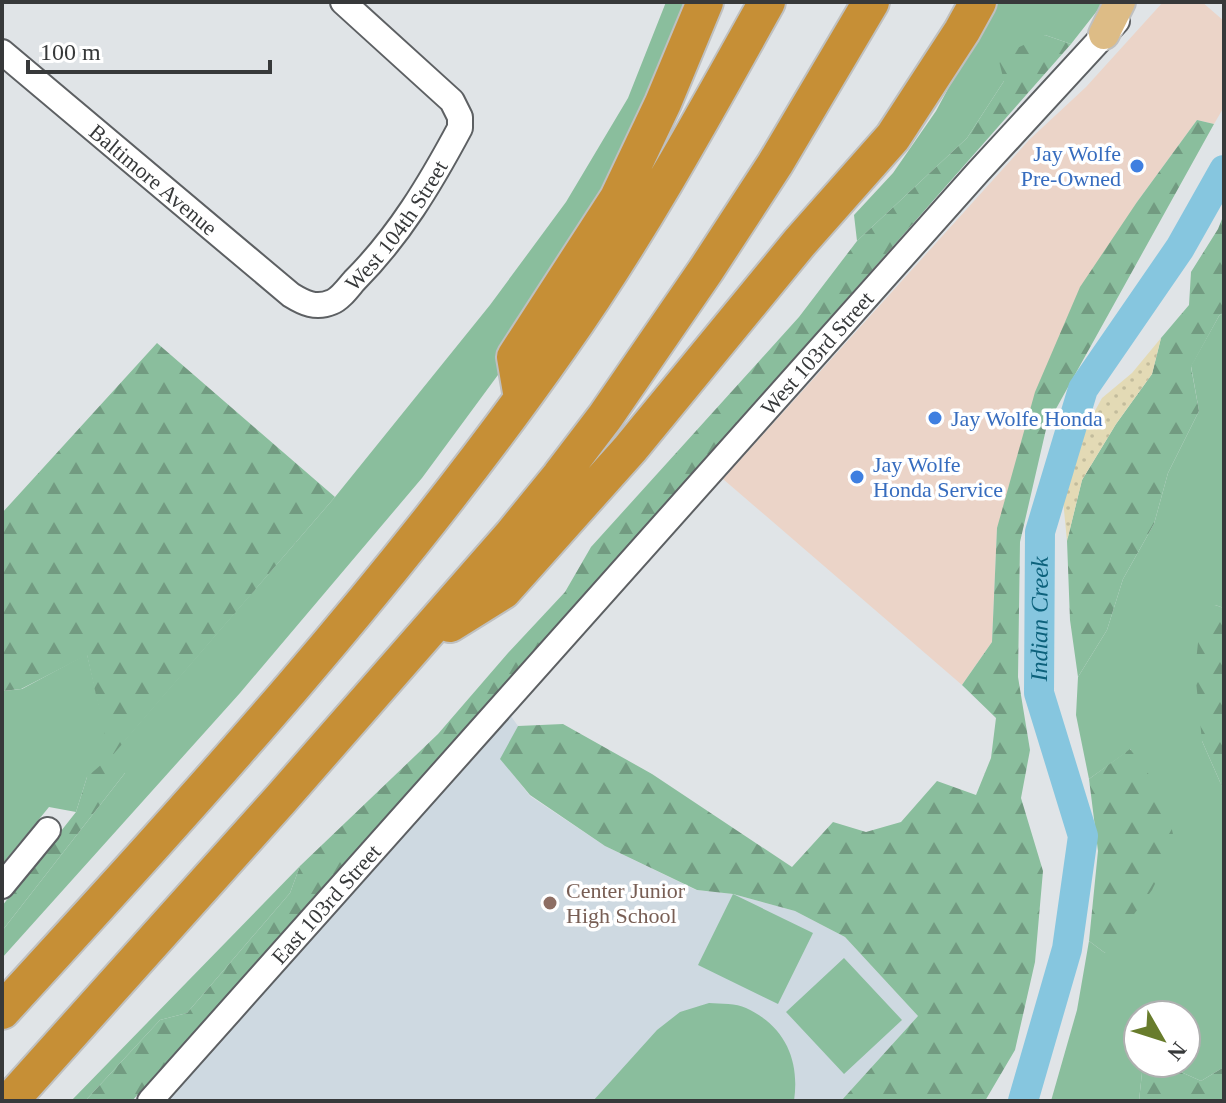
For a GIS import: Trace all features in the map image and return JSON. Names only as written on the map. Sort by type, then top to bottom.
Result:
[{"type":"highway","points":[[522,398],[515,357],[618,198],[663,103],[705,2]]},
{"type":"highway","points":[[2,1011],[366,600],[522,398],[561,345],[694,133],[767,2]]},
{"type":"highway","points":[[10,1101],[512,535],[605,417],[775,164],[871,2]]},
{"type":"highway","points":[[418,643],[503,591],[630,449],[800,242],[893,137],[978,2]]},
{"type":"main road","points":[[1104,34],[1120,2]]},
{"type":"street","name":"West 104th Street","points":[[306,304],[334,302],[376,259],[422,197],[460,128],[460,117],[452,101],[343,2]]},
{"type":"street","name":"West 103rd Street","points":[[501,708],[1134,2]]},
{"type":"street","name":"Baltimore Avenue","points":[[2,52],[291,295],[306,304]]},
{"type":"street","name":"East 103rd Street","points":[[150,1101],[501,708]]},
{"type":"street","points":[[2,886],[48,830]]},
{"type":"shaded area","points":[[1163,2],[1202,2],[1224,21],[1224,107],[1214,124],[1197,120],[1137,202],[997,528],[992,642],[962,685],[723,479],[1029,140],[1086,87]]},
{"type":"shaded area","name":"Center Junior High School","points":[[508,712],[518,726],[501,759],[530,796],[605,846],[696,890],[733,894],[795,911],[845,937],[918,1016],[841,1101],[159,1101]]},
{"type":"green space","points":[[666,2],[692,2],[656,93],[509,360],[422,478],[240,693],[2,958],[2,931],[125,773],[87,777],[76,812],[49,807],[4,862],[2,691],[22,689],[87,654],[111,756],[335,497],[490,305],[566,202],[628,98]]},
{"type":"green space","points":[[995,2],[1104,2],[1071,44],[1045,35],[1004,81],[967,138],[857,241],[854,215],[893,173],[936,111]]},
{"type":"green space","points":[[1045,35],[1071,44],[639,535],[132,1101],[85,1101],[160,1020],[187,1013],[290,893],[300,866],[438,734],[565,592],[591,547],[799,317],[857,241],[967,138],[1004,81],[998,57]]},
{"type":"green space","points":[[1197,120],[1214,124],[1047,425],[1020,542],[1018,677],[1030,750],[1021,798],[1043,871],[1035,962],[1015,1050],[985,1101],[841,1101],[918,1016],[845,937],[795,911],[733,894],[697,890],[605,846],[530,795],[500,759],[518,726],[563,724],[652,774],[792,867],[833,822],[866,832],[901,822],[937,781],[976,795],[991,758],[996,718],[962,685],[992,642],[997,528],[1035,392],[1080,287]]},
{"type":"green space","points":[[1224,214],[1224,312],[1191,367],[1199,411],[1168,473],[1154,524],[1123,579],[1107,630],[1078,677],[1070,620],[1067,541],[1082,480],[1116,424],[1152,374],[1161,338],[1189,305],[1191,272]]},
{"type":"green space","points":[[1224,312],[1224,608],[1215,605],[1202,741],[1224,791],[1224,1067],[1201,1081],[1197,1079],[1202,1079],[1202,999],[1122,999],[1122,1079],[1141,1079],[1139,1101],[1051,1101],[1077,1010],[1089,941],[1105,953],[1131,749],[1089,779],[1076,715],[1078,677],[1107,630],[1123,579],[1154,524],[1168,473],[1199,411],[1191,366]]},
{"type":"green space","points":[[157,343],[335,497],[111,757],[125,773],[2,931],[2,906],[76,812],[87,777],[110,757],[87,655],[21,689],[2,691],[2,513]]},
{"type":"green space","points":[[1215,605],[1224,608],[1224,791],[1202,741],[1195,671],[1200,624]]},
{"type":"green space","points":[[1130,749],[1164,795],[1175,843],[1152,890],[1105,953],[1089,941],[1098,851],[1089,779]]},
{"type":"green space","points":[[300,866],[290,893],[187,1013],[160,1020],[85,1101],[71,1101]]},
{"type":"green space","points":[[733,894],[813,933],[778,1004],[698,965]]},
{"type":"green space","points":[[844,958],[902,1020],[844,1074],[786,1012]]},
{"type":"green space","points":[[709,1003],[746,1008],[771,1024],[792,1058],[794,1101],[593,1101],[657,1030],[680,1012]]},
{"type":"green space","points":[[1224,1067],[1224,1101],[1139,1101],[1141,1079],[1201,1081]]},
{"type":"sand","points":[[1161,338],[1152,374],[1116,424],[1082,480],[1067,541],[1063,500],[1085,429],[1102,398],[1132,373]]},
{"type":"waterway","name":"Indian Creek","points":[[1023,1101],[1067,949],[1083,836],[1039,693],[1040,532],[1083,389],[1180,248],[1224,170]]},
{"type":"place","name":"Jay Wolfe Pre-Owned","points":[[1137,166]]},
{"type":"place","name":"Jay Wolfe Honda","points":[[935,418]]},
{"type":"place","name":"Jay Wolfe Honda Service","points":[[857,477]]},
{"type":"place","name":"Center Junior High School","points":[[550,903]]}]
